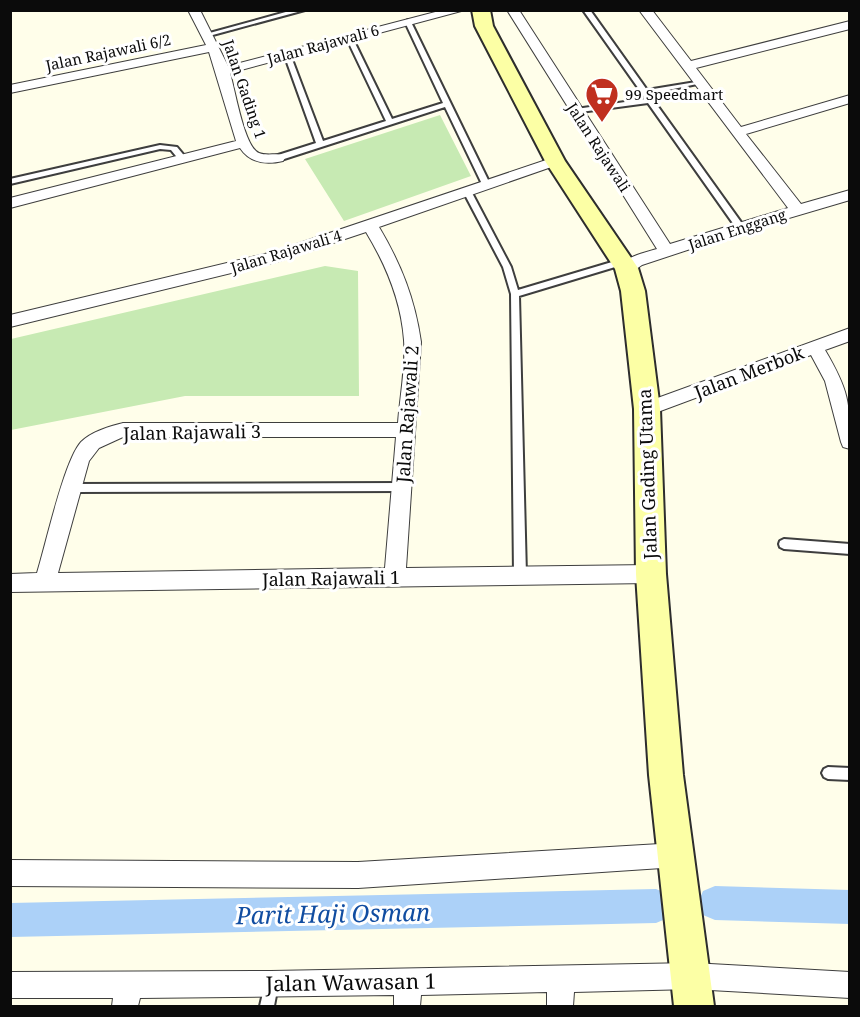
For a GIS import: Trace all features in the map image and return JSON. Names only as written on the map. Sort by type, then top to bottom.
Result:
[{"type":"street","name":"Jalan Gading 1","points":[[194,10],[211,40],[223,70],[244,143],[252,155],[263,159],[278,158]]},
{"type":"street","name":"Jalan Rajawali 6","points":[[223,70],[459,10]]},
{"type":"street","name":"Jalan Gading Utama","points":[[481,10],[484,26],[555,161],[624,265],[633,291],[647,409],[651,574],[666,775],[693,991]]},
{"type":"street","name":"Jalan Rajawali","points":[[513,10],[666,252]]},
{"type":"street","points":[[645,10],[797,210]]},
{"type":"street","points":[[687,66],[849,25]]},
{"type":"street","name":"Jalan Rajawali 6/2","points":[[10,89],[211,40]]},
{"type":"street","points":[[737,132],[849,99]]},
{"type":"street","points":[[10,203],[244,143]]},
{"type":"street","name":"Jalan Rajawali 4","points":[[10,321],[236,268],[555,161]]},
{"type":"street","name":"Jalan Enggang","points":[[624,265],[740,227],[849,195]]},
{"type":"street","name":"Jalan Rajawali 2","points":[[369,224],[390,258],[409,308],[413,342],[395,578]]},
{"type":"street","name":"Jalan Merbok","points":[[647,409],[849,334]]},
{"type":"street","points":[[815,346],[834,381],[849,442]]},
{"type":"street","name":"Jalan Rajawali 3","points":[[45,582],[80,459],[87,446],[105,436],[123,430],[406,430]]},
{"type":"street","name":"Jalan Rajawali 1","points":[[10,583],[651,574]]},
{"type":"street","points":[[10,873],[358,875],[677,855]]},
{"type":"street","points":[[560,1006],[561,978]]},
{"type":"street","name":"Jalan Wawasan 1","points":[[10,985],[127,996],[408,993],[561,978],[693,991],[849,985]]},
{"type":"lane","points":[[267,10],[272,18]]},
{"type":"lane","points":[[211,40],[302,10]]},
{"type":"lane","points":[[586,10],[740,227]]},
{"type":"lane","points":[[408,22],[486,184]]},
{"type":"lane","points":[[349,37],[390,122]]},
{"type":"lane","points":[[286,54],[320,143]]},
{"type":"lane","points":[[644,93],[700,82]]},
{"type":"lane","points":[[576,111],[649,101]]},
{"type":"lane","points":[[278,158],[447,104]]},
{"type":"lane","points":[[10,182],[160,147],[171,146],[178,149],[183,159]]},
{"type":"lane","points":[[467,191],[507,267],[514,294],[520,576]]},
{"type":"lane","points":[[514,294],[624,265]]},
{"type":"lane","points":[[72,488],[402,487]]},
{"type":"lane","points":[[784,544],[849,549]]},
{"type":"lane","points":[[828,773],[849,774]]},
{"type":"green space","points":[[440,115],[471,176],[344,221],[305,159]]},
{"type":"green space","points":[[325,266],[358,271],[359,396],[185,396],[11,430],[11,339]]},
{"type":"waterway","name":"Parit Haji Osman","points":[[715,903],[850,907]]},
{"type":"waterway","name":"Parit Haji Osman","points":[[10,920],[656,906]]},
{"type":"place","name":"99 Speedmart","points":[[602,123]]}]
